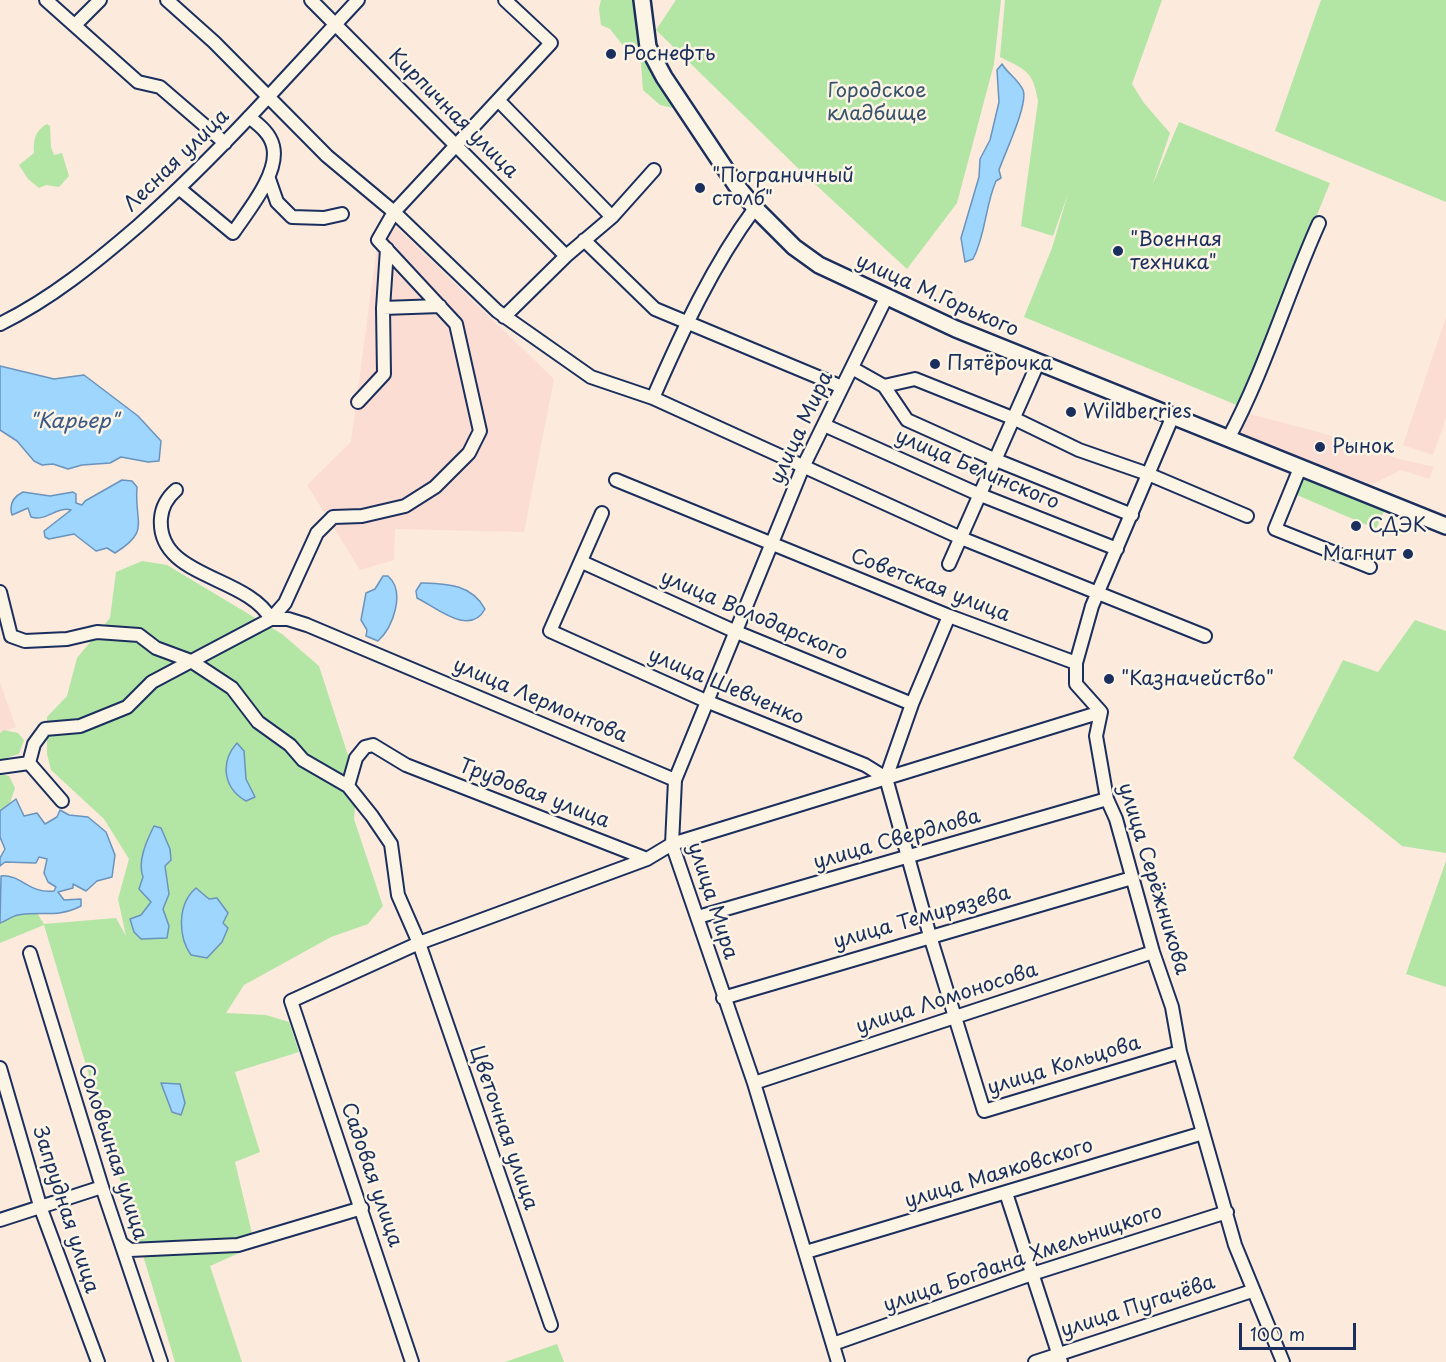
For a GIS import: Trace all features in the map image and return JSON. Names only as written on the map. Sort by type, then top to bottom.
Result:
[{"type":"main road","name":"улица М.Горького","points":[[642,0],[648,47],[664,76],[736,185],[786,239],[819,265],[886,298],[1038,363],[1446,526]]},
{"type":"street","points":[[46,0],[138,82],[160,87],[225,144]]},
{"type":"street","points":[[75,25],[100,0]]},
{"type":"street","points":[[166,0],[269,96],[327,156],[394,212],[504,317],[591,377],[653,398],[961,538],[1205,636]]},
{"type":"street","name":"Кирпичная улица","points":[[311,0],[457,144],[566,256]]},
{"type":"street","name":"Лесная улица","points":[[0,324],[43,301],[84,271],[180,189],[225,144],[358,0]]},
{"type":"street","points":[[29,763],[34,744],[45,729],[80,726],[127,707],[152,682],[271,619],[285,603],[317,533],[333,518],[362,516],[405,506],[435,488],[469,453],[480,431],[456,324],[378,240],[394,212],[551,44],[505,0]]},
{"type":"street","points":[[499,100],[612,217]]},
{"type":"street","points":[[180,189],[233,233],[269,179],[274,147],[266,132],[249,117]]},
{"type":"street","points":[[504,317],[566,256],[612,217],[654,170]]},
{"type":"street","points":[[269,179],[277,202],[292,217],[324,218],[342,214]]},
{"type":"street","points":[[653,398],[686,322],[725,251],[755,208]]},
{"type":"street","points":[[1228,439],[1250,396],[1298,268],[1319,223]]},
{"type":"street","points":[[584,240],[655,309],[842,387]]},
{"type":"street","points":[[358,402],[384,374],[383,308],[387,249]]},
{"type":"street","name":"улица Мира","points":[[838,1362],[754,1083],[672,844],[675,780],[803,467],[886,298]]},
{"type":"street","points":[[383,308],[440,306]]},
{"type":"street","points":[[950,564],[978,494],[1015,419],[1038,363]]},
{"type":"street","points":[[852,368],[884,386],[907,420],[996,460],[1132,515]]},
{"type":"street","points":[[884,386],[915,379],[1015,419],[1079,450],[1149,474],[1247,516]]},
{"type":"street","points":[[419,943],[647,859],[672,844],[1101,712],[1076,684],[1076,663],[1099,592],[1173,418]]},
{"type":"street","name":"улица Белинского","points":[[824,425],[978,494],[1117,549]]},
{"type":"street","points":[[1300,468],[1275,529],[1370,567]]},
{"type":"street","name":"Советская улица","points":[[616,480],[949,616],[1076,663]]},
{"type":"street","points":[[176,490],[169,496],[162,512],[160,527],[167,548],[187,564],[242,592],[264,607],[271,619]]},
{"type":"street","points":[[582,562],[602,513]]},
{"type":"street","name":"улица Володарского","points":[[582,562],[734,631],[912,704]]},
{"type":"street","name":"улица Шевченко","points":[[582,562],[550,632],[706,701],[865,765],[886,778]]},
{"type":"street","points":[[0,592],[11,636],[25,641],[67,639],[97,632],[139,635],[156,648],[191,662],[232,688],[258,722],[290,744],[303,760],[348,786]]},
{"type":"street","points":[[949,616],[912,704],[886,778],[955,1016]]},
{"type":"street","name":"улица Лермонтова","points":[[271,619],[288,619],[308,625],[675,780]]},
{"type":"street","name":"улица Серёжникова","points":[[1101,712],[1096,736],[1107,799],[1116,819],[1153,952],[1172,1007],[1180,1052],[1227,1212],[1252,1291],[1283,1362]]},
{"type":"street","name":"Трудовая улица","points":[[348,786],[356,758],[365,747],[373,745],[406,765],[647,859]]},
{"type":"street","points":[[0,767],[29,763]]},
{"type":"street","points":[[29,763],[62,801]]},
{"type":"street","name":"Цветочная улица","points":[[348,786],[391,844],[398,895],[419,943],[551,1325]]},
{"type":"street","name":"улица Свердлова","points":[[698,916],[909,858],[1107,799]]},
{"type":"street","name":"улица Темирязева","points":[[723,998],[1132,878]]},
{"type":"street","name":"Садовая улица","points":[[412,1362],[291,1001],[419,943]]},
{"type":"street","name":"улица Ломоносова","points":[[754,1083],[1153,952]]},
{"type":"street","name":"Соловьиная улица","points":[[30,953],[102,1187],[161,1362]]},
{"type":"street","name":"улица Кольцова","points":[[955,1016],[984,1111],[1180,1052]]},
{"type":"street","name":"Запрудная улица","points":[[0,1068],[41,1209],[98,1362]]},
{"type":"street","name":"улица Маяковского","points":[[806,1252],[1203,1133]]},
{"type":"street","points":[[0,1220],[41,1209],[102,1187]]},
{"type":"street","points":[[1006,1192],[1060,1358]]},
{"type":"street","points":[[121,1244],[130,1250],[238,1245],[362,1208]]},
{"type":"street","name":"улица Богдана Хмельницкого","points":[[833,1344],[1032,1274],[1227,1212]]},
{"type":"street","name":"улица Пугачёва","points":[[1035,1362],[1060,1358],[1252,1291]]},
{"type":"shaded area","points":[[381,216],[394,225],[554,379],[524,532],[395,529],[394,560],[360,570],[307,485],[351,442]]},
{"type":"shaded area","points":[[1446,317],[1446,418],[1433,455],[1403,445]]},
{"type":"shaded area","name":"Рынок","points":[[1247,413],[1329,435],[1399,459],[1434,467],[1429,479],[1401,470],[1371,485],[1238,432]]},
{"type":"shaded area","points":[[0,683],[16,727],[0,733]]},
{"type":"green space","points":[[601,0],[634,0],[638,31],[645,58],[658,81],[678,106],[677,109],[660,105],[643,90],[641,63],[635,55],[628,52],[610,29],[601,25],[599,9]]},
{"type":"green space","name":"Городское кладбище","points":[[676,0],[1001,0],[994,64],[957,203],[907,269],[803,173],[656,30]]},
{"type":"green space","points":[[1005,0],[1162,0],[1132,84],[1144,103],[1170,133],[1152,186],[1179,122],[1330,183],[1239,406],[1024,317],[1052,248],[1068,194],[1053,236],[1021,226],[1038,101],[1031,77],[1016,65],[1000,57]]},
{"type":"green space","points":[[1321,0],[1446,0],[1446,202],[1275,131]]},
{"type":"green space","points":[[47,124],[50,126],[51,147],[54,155],[62,153],[69,176],[59,187],[46,185],[39,188],[28,179],[19,165],[34,153],[36,136]]},
{"type":"green space","points":[[1305,475],[1385,509],[1376,529],[1297,495]]},
{"type":"green space","points":[[142,561],[167,565],[282,634],[319,666],[357,783],[354,819],[383,906],[368,924],[331,937],[244,985],[226,1013],[266,1015],[289,1022],[299,1052],[235,1072],[260,1152],[235,1162],[255,1246],[210,1266],[242,1362],[175,1362],[44,925],[0,943],[0,923],[17,915],[37,913],[44,924],[116,918],[126,936],[118,899],[129,859],[104,819],[51,770],[47,754],[47,717],[67,696],[77,658],[110,618],[116,572]]},
{"type":"green space","points":[[1415,620],[1446,631],[1446,853],[1402,846],[1293,758],[1343,660],[1378,672]]},
{"type":"green space","points":[[4,730],[18,733],[24,740],[19,754],[6,758],[0,765],[0,733]]},
{"type":"green space","points":[[0,774],[9,776],[15,788],[10,803],[0,811]]},
{"type":"green space","points":[[1446,861],[1446,987],[1406,974]]},
{"type":"green space","points":[[557,1344],[564,1362],[505,1362]]},
{"type":"water","points":[[1002,64],[1023,90],[1024,97],[1015,129],[999,170],[1001,178],[996,181],[992,191],[977,249],[973,259],[965,262],[961,238],[979,177],[980,159],[990,140],[999,102],[997,70]]},
{"type":"water","name":"\"Карьер\"","points":[[0,366],[54,379],[84,375],[138,416],[161,441],[159,461],[148,462],[121,457],[110,463],[82,465],[68,469],[53,464],[42,465],[34,461],[17,441],[0,430]]},
{"type":"water","name":"\"Карьер\"","points":[[122,480],[132,481],[137,487],[138,525],[133,538],[115,553],[107,548],[96,551],[74,534],[49,539],[45,537],[44,531],[71,510],[61,510],[36,518],[31,517],[28,508],[12,515],[13,502],[23,492],[50,496],[73,492],[76,494],[76,503],[82,505],[85,501]]},
{"type":"water","points":[[383,576],[388,576],[393,583],[397,600],[393,618],[378,641],[366,636],[367,630],[361,620],[366,593],[375,589]]},
{"type":"water","points":[[421,583],[449,585],[466,590],[485,609],[479,617],[471,620],[453,618],[417,598],[416,591]]},
{"type":"water","points":[[237,743],[244,751],[246,779],[255,797],[246,801],[232,789],[226,774],[228,758]]},
{"type":"water","points":[[16,799],[24,816],[37,813],[45,824],[57,817],[60,810],[69,815],[88,817],[106,832],[115,855],[112,877],[97,881],[86,891],[73,884],[73,888],[58,892],[64,900],[81,899],[81,906],[65,912],[18,915],[0,923],[1,876],[14,878],[38,890],[54,891],[56,887],[48,882],[44,873],[47,859],[39,857],[36,863],[5,862],[0,866],[0,858],[5,849],[0,837],[0,811]]},
{"type":"water","points":[[154,826],[161,828],[170,849],[171,860],[165,866],[169,894],[163,909],[169,926],[167,938],[141,939],[134,932],[130,919],[141,915],[151,902],[139,889],[143,877],[142,858]]},
{"type":"water","points":[[196,888],[209,899],[217,898],[228,913],[223,923],[228,928],[222,942],[207,958],[191,955],[182,930],[181,921],[185,903]]},
{"type":"water","points":[[161,1083],[180,1084],[185,1103],[181,1115],[172,1112]]},
{"type":"place","name":"Роснефть","points":[[611,54]]},
{"type":"place","name":"\"Пограничный столб\"","points":[[700,188]]},
{"type":"place","name":"\"Военная техника\"","points":[[1118,251]]},
{"type":"place","name":"Пятёрочка","points":[[935,364]]},
{"type":"place","name":"Wildberries","points":[[1071,412]]},
{"type":"place","name":"Рынок","points":[[1320,447]]},
{"type":"place","name":"СДЭК","points":[[1356,526]]},
{"type":"place","name":"Магнит","points":[[1408,554]]},
{"type":"place","name":"\"Казначейство\"","points":[[1109,679]]}]
